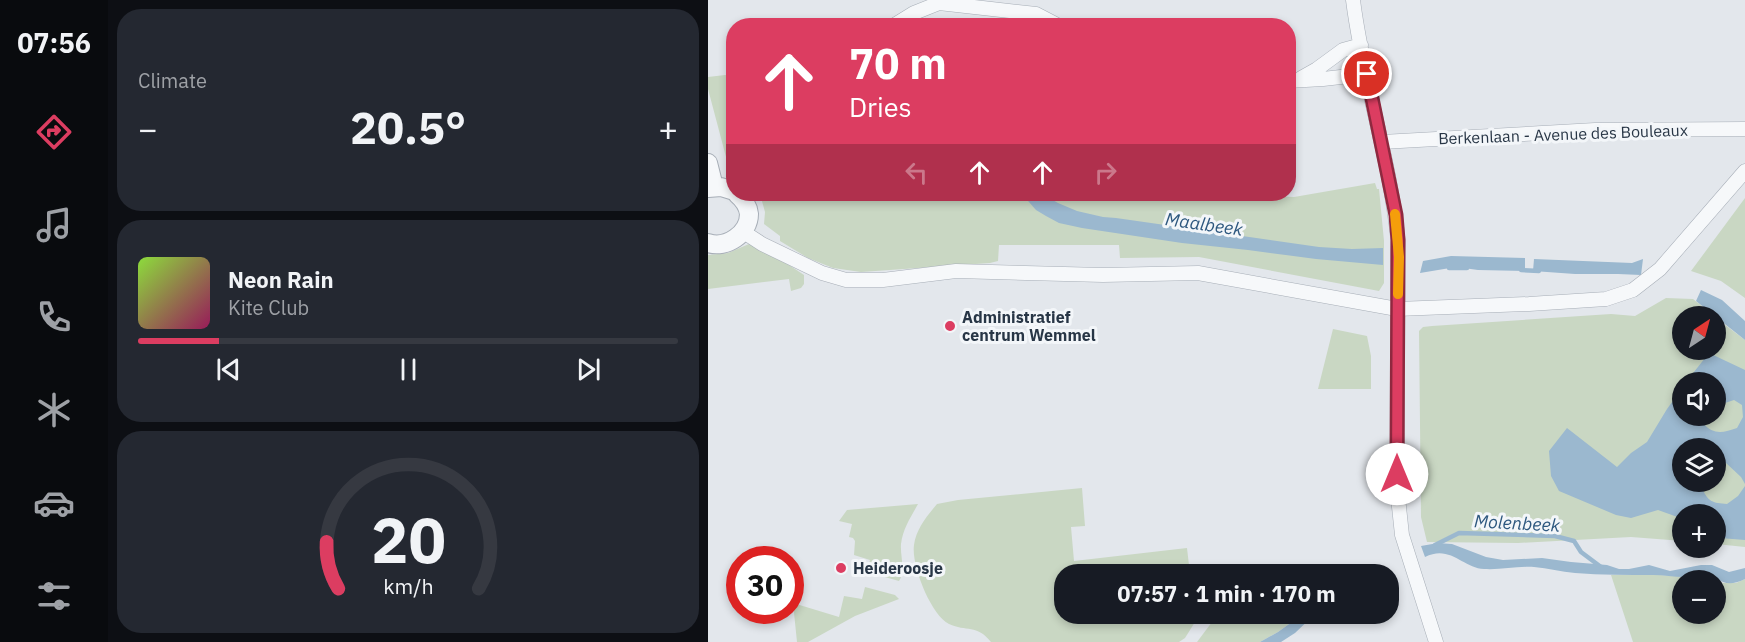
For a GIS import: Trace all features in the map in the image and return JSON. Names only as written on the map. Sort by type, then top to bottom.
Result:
[{"type":"street","points":[[1353,0],[1396,215],[1399,257],[1397,488],[1402,535],[1436,642]]},
{"type":"street","points":[[906,18],[939,2],[1035,7],[1049,18]]},
{"type":"street","points":[[1296,79],[1317,69],[1343,50],[1361,45]]},
{"type":"street","points":[[1296,81],[1367,74]]},
{"type":"street","name":"Berkenlaan - Avenue des Bouleaux","points":[[1382,142],[1595,130],[1745,129]]},
{"type":"street","points":[[708,163],[711,187],[726,189]]},
{"type":"street","points":[[742,231],[762,244],[822,273],[846,280],[883,280],[956,271],[1103,275],[1198,273],[1397,309],[1606,299],[1633,290],[1660,269],[1745,171]]},
{"type":"street","points":[[708,243],[715,245],[727,243],[742,231],[748,221],[749,213],[743,201]]},
{"type":"green space","points":[[726,75],[726,157],[708,89],[708,77]]},
{"type":"green space","points":[[1375,183],[1379,189],[1384,241],[1384,283],[1379,291],[1199,257],[1120,258],[1119,245],[999,245],[998,261],[990,263],[861,272],[833,268],[808,258],[780,241],[780,236],[764,224],[765,212],[762,201],[1296,201],[1296,197]]},
{"type":"green space","points":[[1745,198],[1745,298],[1721,281],[1691,271]]},
{"type":"green space","points":[[749,244],[777,257],[804,275],[804,284],[801,288],[791,291],[789,279],[708,289],[708,255],[728,253]]},
{"type":"green space","points":[[1666,298],[1693,299],[1702,306],[1672,306],[1672,360],[1726,360],[1726,326],[1745,340],[1745,547],[1726,545],[1726,504],[1672,504],[1672,540],[1631,537],[1518,543],[1427,542],[1421,517],[1419,331],[1423,327],[1432,326],[1611,314],[1635,316]]},
{"type":"green space","points":[[1333,329],[1367,336],[1371,356],[1371,389],[1318,389]]},
{"type":"green space","points":[[1082,488],[1085,526],[1071,527],[1074,561],[1187,548],[1189,564],[1054,564],[1054,624],[1194,624],[1185,638],[1179,642],[991,642],[981,633],[949,624],[936,611],[924,589],[916,565],[914,545],[920,528],[937,504]]},
{"type":"green space","points":[[918,504],[902,538],[902,573],[899,581],[867,572],[870,560],[854,555],[855,541],[849,537],[852,524],[839,521],[847,510]]},
{"type":"green space","points":[[1611,575],[1672,576],[1672,624],[1726,624],[1726,583],[1736,583],[1745,579],[1745,642],[1633,642]]},
{"type":"green space","points":[[865,587],[895,595],[899,599],[855,616],[808,642],[797,642],[795,624],[804,624],[804,606],[839,617],[844,596],[862,599]]},
{"type":"green space","points":[[1210,624],[1289,624],[1260,642],[1197,642]]},
{"type":"water","points":[[1028,201],[1054,201],[1077,211],[1103,217],[1319,247],[1383,248],[1383,265],[1182,243],[1082,228],[1059,223],[1036,210]]},
{"type":"water","points":[[1451,256],[1525,258],[1525,271],[1456,267],[1420,273],[1423,261]]},
{"type":"water","points":[[1534,259],[1632,263],[1643,259],[1641,275],[1533,271]]},
{"type":"water","points":[[1701,290],[1722,300],[1745,321],[1745,340],[1726,325],[1726,306],[1702,306],[1696,301]]},
{"type":"water","points":[[1703,360],[1724,360],[1745,370],[1745,484],[1726,463],[1726,438],[1672,438],[1672,492],[1704,492],[1709,499],[1727,504],[1738,496],[1745,486],[1745,540],[1726,538],[1726,504],[1672,504],[1672,515],[1658,510],[1631,518],[1616,515],[1559,491],[1551,476],[1549,451],[1567,428],[1617,467],[1647,442],[1672,402],[1672,426],[1706,426],[1711,430],[1723,432],[1737,428],[1743,417],[1742,405],[1734,400],[1726,403],[1726,372],[1694,372]]},
{"type":"water","points":[[1438,543],[1452,544],[1486,557],[1503,560],[1542,558],[1607,565],[1619,569],[1649,565],[1672,571],[1672,576],[1594,574],[1534,567],[1484,569],[1476,568],[1442,553],[1425,557],[1421,546]]},
{"type":"water","points":[[1701,565],[1712,565],[1724,570],[1675,570]]},
{"type":"water","points":[[1745,568],[1745,579],[1726,583],[1726,571]]},
{"type":"water","points":[[1289,624],[1304,624],[1281,642],[1260,642]]},
{"type":"waterway","name":"Maalbeek","points":[[1449,268],[1467,268]]},
{"type":"waterway","name":"Maalbeek","points":[[1521,270],[1539,271]]},
{"type":"waterway","name":"Molenbeek","points":[[1435,545],[1459,533],[1555,536],[1574,541],[1581,552],[1601,567]]},
{"type":"slow traffic","points":[[1395,214],[1399,257],[1398,294]]},
{"type":"place","name":"Administratief centrum Wemmel","points":[[950,326]]},
{"type":"place","name":"Heideroosje","points":[[841,568]]},
{"type":"route","points":[[1367,74],[1396,215],[1398,240],[1397,474]]}]
